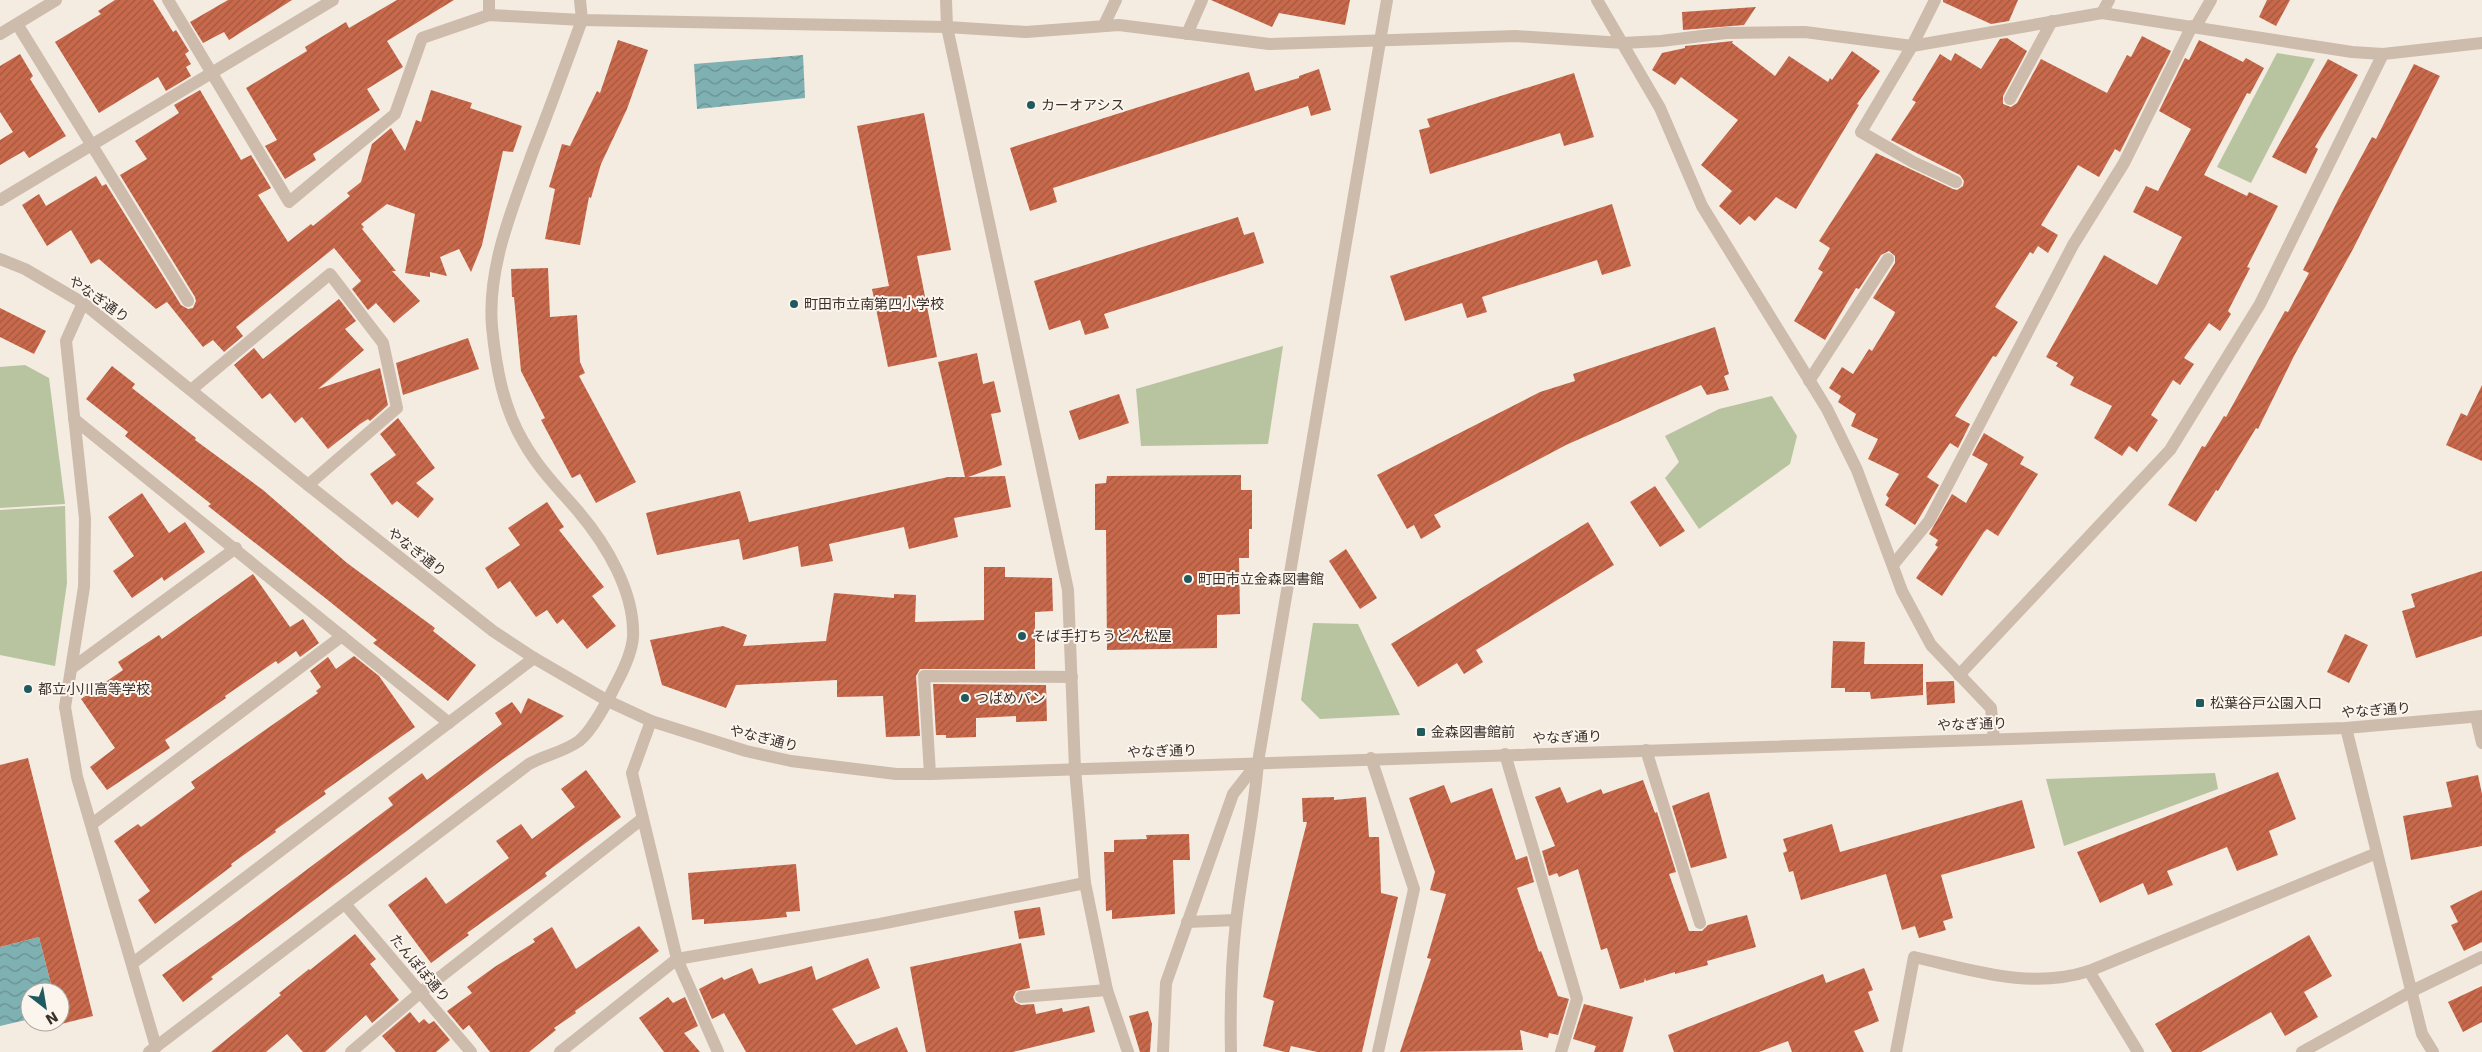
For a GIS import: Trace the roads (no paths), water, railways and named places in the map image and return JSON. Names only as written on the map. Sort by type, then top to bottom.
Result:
[{"type":"street","points":[[0,34],[56,0]]},
{"type":"street","points":[[168,0],[289,202],[395,114],[422,38],[489,15],[582,20],[947,27],[1026,32],[1119,25],[1269,44],[1516,36],[1623,43],[1661,41],[1726,32],[1805,32],[1912,46],[2102,13],[2352,52],[2383,54],[2482,43]]},
{"type":"street","points":[[0,200],[333,0]]},
{"type":"street","points":[[489,0],[489,15]]},
{"type":"street","points":[[83,303],[66,341],[85,519],[84,587],[65,707],[77,777],[133,963],[153,1049],[529,764],[570,747],[581,739],[608,700],[623,671],[633,638],[629,598],[607,551],[579,512],[545,475],[522,440],[504,399],[496,360],[492,324],[493,289],[500,249],[511,212],[582,20],[580,0]]},
{"type":"street","points":[[946,0],[947,27],[1068,590],[1075,769],[1086,883],[1108,990],[1128,1052]]},
{"type":"street","points":[[1104,25],[1116,0]]},
{"type":"street","points":[[1187,34],[1202,0]]},
{"type":"street","points":[[1230,1052],[1230,990],[1236,920],[1255,798],[1258,762],[1387,0]]},
{"type":"street","points":[[1596,0],[1660,108],[1702,206],[1827,409],[1857,470],[1902,591],[1931,645],[1991,708],[1994,739]]},
{"type":"street","points":[[1934,0],[1912,46],[1861,132],[1913,162],[1956,182]]},
{"type":"street","points":[[2102,13],[2110,0]]},
{"type":"street","points":[[1893,565],[1929,521],[2073,245],[2124,163],[2194,26],[2212,0]]},
{"type":"street","points":[[2010,99],[2052,21]]},
{"type":"street","points":[[17,24],[188,301]]},
{"type":"street","points":[[1959,675],[2170,450],[2260,304],[2383,54]]},
{"type":"street","name":"やなぎ通り","points":[[0,259],[25,269],[83,303],[308,485],[493,631],[534,658],[608,700],[651,721],[746,751],[791,761],[896,774],[930,774],[1371,758],[2346,728],[2479,717]]},
{"type":"street","points":[[1810,381],[1888,259]]},
{"type":"street","points":[[191,390],[330,274],[383,343],[397,408],[308,485]]},
{"type":"street","points":[[74,419],[236,548],[448,723]]},
{"type":"street","points":[[72,668],[236,548]]},
{"type":"street","points":[[92,824],[342,636]]},
{"type":"street","points":[[133,963],[534,658]]},
{"type":"street","points":[[930,774],[924,676],[1072,677]]},
{"type":"street","points":[[2479,717],[2482,743]]},
{"type":"street","points":[[651,721],[632,773],[678,959],[718,1052]]},
{"type":"street","points":[[2346,728],[2422,1034],[2432,1052]]},
{"type":"street","points":[[1646,750],[1700,923]]},
{"type":"street","points":[[1505,754],[1578,999],[1561,1052]]},
{"type":"street","points":[[1371,758],[1414,889],[1378,1052]]},
{"type":"street","points":[[1163,1052],[1166,983],[1233,794],[1258,762]]},
{"type":"street","points":[[351,1052],[421,992],[642,819]]},
{"type":"street","points":[[1896,1052],[1914,957],[2014,979],[2066,978],[2089,971],[2377,852]]},
{"type":"street","points":[[560,1052],[678,959],[880,924],[1086,883]]},
{"type":"street","name":"たんぽぽ通り","points":[[345,904],[471,1052]]},
{"type":"street","points":[[1187,922],[1236,920]]},
{"type":"street","points":[[2302,1052],[2412,991],[2482,957]]},
{"type":"street","points":[[2089,971],[2138,1052]]},
{"type":"street","points":[[1021,997],[1108,990]]},
{"type":"water","points":[[803,55],[805,98],[697,109],[694,64]]},
{"type":"water","points":[[39,937],[50,982],[20,982],[20,1021],[0,1026],[0,947]]},
{"type":"place","name":"カーオアシス","points":[[1031,105]]},
{"type":"place","name":"町田市立南第四小学校","points":[[794,304]]},
{"type":"place","name":"町田市立金森図書館","points":[[1188,579]]},
{"type":"place","name":"そば手打ちうどん松屋","points":[[1022,636]]},
{"type":"place","name":"都立小川高等学校","points":[[28,689]]},
{"type":"place","name":"つばめパン","points":[[965,698]]},
{"type":"place","name":"松葉谷戸公園入口","points":[[2200,703]]},
{"type":"place","name":"金森図書館前","points":[[1421,732]]}]
